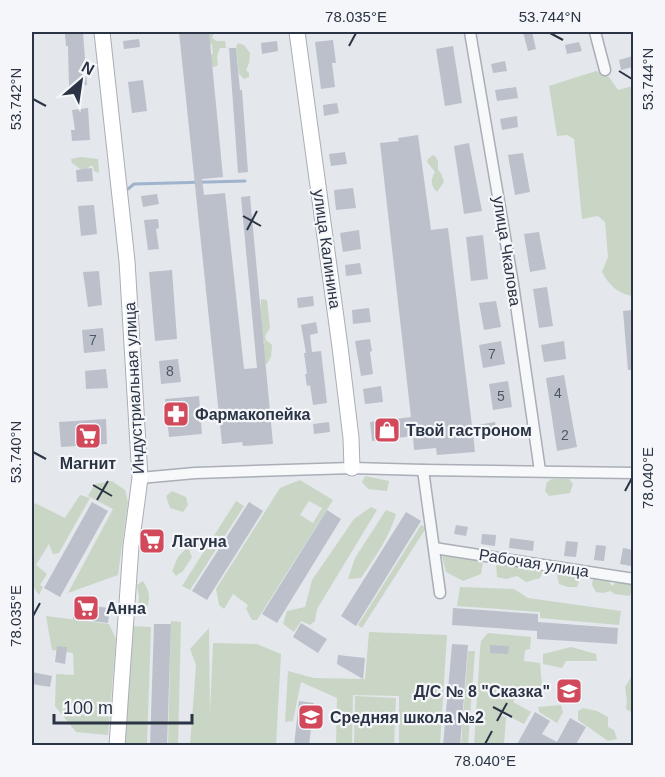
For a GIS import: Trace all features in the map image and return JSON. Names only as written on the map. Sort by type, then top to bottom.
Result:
[{"type":"street","name":"Индустриальная улица","points":[[102,32],[127,261],[140,478],[131,546],[117,746]]},
{"type":"street","name":"улица Калинина","points":[[297,32],[340,347],[351,438],[352,468]]},
{"type":"street","name":"улица Чкалова","points":[[470,32],[513,284],[540,471]]},
{"type":"street","points":[[595,32],[605,70]]},
{"type":"street","points":[[140,478],[195,473],[352,468],[633,473]]},
{"type":"street","points":[[423,470],[440,593]]},
{"type":"street","name":"Рабочая улица","points":[[434,548],[633,579]]},
{"type":"green space","points":[[207,32],[214,32],[212,38],[217,41],[225,41],[226,48],[220,48],[217,56],[218,65],[214,67],[210,66],[209,58],[213,53],[212,45],[207,41]]},
{"type":"green space","points":[[238,43],[244,45],[250,53],[246,70],[249,77],[244,79],[239,74],[236,47]]},
{"type":"green space","points":[[596,71],[609,77],[618,90],[633,86],[633,296],[614,288],[602,272],[608,257],[605,222],[598,216],[582,219],[574,139],[567,135],[557,136],[549,86]]},
{"type":"green space","points":[[433,155],[436,157],[438,170],[444,182],[437,192],[432,183],[435,172],[427,162]]},
{"type":"green space","points":[[81,157],[98,159],[99,173],[94,171],[93,166],[83,171],[72,163],[71,159]]},
{"type":"green space","points":[[261,299],[267,300],[270,328],[265,336],[272,345],[271,357],[267,364],[263,362],[262,346],[265,342],[259,337]]},
{"type":"green space","points":[[365,476],[389,481],[387,491],[368,489],[362,482]]},
{"type":"green space","points":[[552,479],[569,479],[573,484],[570,493],[549,496],[545,491],[547,482]]},
{"type":"green space","points":[[300,480],[333,500],[257,620],[252,620],[246,609],[248,605],[233,594],[224,609],[219,605],[216,589],[280,488]],"holes":[[[309,501],[322,508],[313,523],[300,515]]]},
{"type":"green space","points":[[112,481],[125,490],[128,502],[118,575],[68,593],[113,509],[88,496],[95,484]]},
{"type":"green space","points":[[172,491],[186,497],[188,505],[183,512],[170,508],[166,496]]},
{"type":"green space","points":[[80,495],[90,498],[59,553],[53,554],[49,544],[36,565],[47,574],[40,585],[43,587],[39,595],[32,585],[32,509],[35,503],[65,518]]},
{"type":"green space","points":[[236,501],[244,506],[190,590],[182,586]]},
{"type":"green space","points":[[371,507],[377,510],[317,609],[315,621],[310,625],[301,621],[294,632],[283,624],[287,611],[305,607],[312,580],[354,519]]},
{"type":"green space","points":[[386,510],[396,514],[386,539],[361,578],[348,579],[355,558]]},
{"type":"green space","points":[[421,525],[426,528],[362,628],[358,625]]},
{"type":"green space","points":[[188,547],[192,557],[183,571],[176,576],[172,571],[178,557]]},
{"type":"green space","points":[[442,556],[483,561],[481,574],[463,581],[446,572]]},
{"type":"green space","points":[[496,564],[543,571],[540,578],[526,582],[517,576],[506,579],[497,577]]},
{"type":"green space","points":[[566,571],[581,575],[577,587],[559,584],[557,574]]},
{"type":"green space","points":[[597,576],[605,576],[612,586],[618,580],[633,585],[630,596],[614,594],[611,591],[596,592],[592,585],[593,579]]},
{"type":"green space","points":[[143,581],[149,596],[146,612],[137,611],[139,598],[137,585]]},
{"type":"green space","points":[[460,587],[514,589],[528,598],[621,611],[619,625],[540,618],[540,612],[457,606]]},
{"type":"green space","points":[[46,616],[109,624],[116,639],[108,735],[76,732],[55,706],[56,674],[74,675],[73,653],[52,650]]},
{"type":"green space","points":[[171,621],[181,622],[178,745],[168,745]]},
{"type":"green space","points":[[131,626],[151,627],[147,745],[124,746]]},
{"type":"green space","points":[[209,628],[210,714],[213,643],[257,644],[281,654],[276,745],[190,745],[196,665],[190,649]]},
{"type":"green space","points":[[369,632],[447,635],[440,745],[399,745],[399,696],[353,695],[352,745],[336,745],[337,698],[301,682],[293,721],[285,722],[288,671],[314,678],[365,679]]},
{"type":"green space","points":[[488,633],[531,637],[530,649],[525,650],[524,661],[540,663],[542,686],[529,697],[517,695],[513,702],[531,712],[524,724],[501,712],[501,716],[506,717],[504,745],[474,746],[480,649],[481,641]]},
{"type":"green space","points":[[571,647],[596,654],[597,661],[566,661],[562,668],[543,664],[543,654]]},
{"type":"green space","points":[[468,651],[475,651],[468,745],[461,745]]},
{"type":"green space","points":[[633,674],[633,713],[626,709],[625,687]]},
{"type":"green space","points":[[355,696],[396,698],[394,745],[354,745]]},
{"type":"green space","points":[[561,705],[563,712],[557,723],[539,712],[538,707]]},
{"type":"green space","points":[[583,708],[597,711],[608,717],[608,727],[614,730],[617,739],[608,741],[578,720],[578,711]]},
{"type":"building","points":[[179,32],[209,32],[223,177],[202,179],[204,195],[225,193],[244,369],[257,368],[241,197],[250,196],[273,444],[243,446],[242,442],[222,444]]},
{"type":"building","points":[[523,32],[532,32],[536,49],[528,51]]},
{"type":"building","points":[[83,33],[87,85],[69,86],[68,46],[66,46],[65,34]]},
{"type":"building","points":[[139,39],[140,47],[124,49],[123,41]]},
{"type":"building","points":[[333,40],[336,63],[332,63],[335,87],[321,89],[315,42]]},
{"type":"building","points":[[277,41],[278,51],[262,54],[261,43]]},
{"type":"building","points":[[579,42],[582,51],[567,54],[565,45]]},
{"type":"building","points":[[453,46],[462,103],[445,106],[436,49]]},
{"type":"building","points":[[229,48],[236,48],[240,90],[242,90],[248,172],[238,173]]},
{"type":"building","points":[[633,56],[633,67],[621,70],[619,60]]},
{"type":"building","points":[[505,61],[507,71],[493,73],[491,64]]},
{"type":"building","points":[[143,80],[147,111],[132,113],[128,82]]},
{"type":"building","points":[[516,87],[518,98],[497,101],[495,90]]},
{"type":"building","points":[[337,103],[339,113],[324,116],[323,105]]},
{"type":"building","points":[[88,108],[90,140],[72,141],[71,130],[75,130],[72,110]]},
{"type":"building","points":[[517,116],[518,127],[502,130],[500,119]]},
{"type":"building","points":[[418,135],[431,230],[448,228],[472,426],[495,422],[497,432],[473,433],[475,452],[437,455],[436,448],[414,450],[413,436],[372,441],[370,422],[411,417],[380,143],[399,141],[398,138]]},
{"type":"building","points":[[469,143],[482,211],[464,214],[454,146]]},
{"type":"building","points":[[345,152],[347,164],[331,166],[329,154]]},
{"type":"building","points":[[523,153],[530,192],[515,195],[508,155]]},
{"type":"building","points":[[92,168],[93,181],[77,182],[76,170]]},
{"type":"building","points":[[353,188],[356,208],[336,210],[334,190]]},
{"type":"building","points":[[157,194],[159,204],[143,207],[141,196]]},
{"type":"building","points":[[94,205],[97,234],[81,236],[78,206]]},
{"type":"building","points":[[158,219],[159,228],[156,229],[159,249],[148,250],[144,220]]},
{"type":"building","points":[[359,230],[361,249],[343,252],[340,233]]},
{"type":"building","points":[[539,232],[546,269],[530,272],[524,234]]},
{"type":"building","points":[[483,235],[488,279],[471,281],[466,237]]},
{"type":"building","points":[[360,263],[362,274],[346,276],[345,265]]},
{"type":"building","points":[[172,270],[177,339],[155,341],[149,272]]},
{"type":"building","points":[[99,271],[102,305],[88,307],[83,272]]},
{"type":"building","points":[[547,287],[553,326],[539,328],[533,289]]},
{"type":"building","points":[[313,296],[314,306],[298,308],[297,298]]},
{"type":"building","points":[[496,301],[501,327],[484,330],[479,303]]},
{"type":"building","points":[[369,308],[371,322],[353,324],[352,310]]},
{"type":"building","points":[[633,310],[633,370],[628,370],[623,311]]},
{"type":"building","points":[[316,322],[318,333],[310,335],[312,352],[321,351],[327,403],[313,405],[310,385],[307,386],[305,374],[307,374],[304,353],[306,353],[301,325]]},
{"type":"building","points":[[103,328],[105,351],[84,353],[82,330]]},
{"type":"building","points":[[370,339],[373,374],[361,376],[355,341]]},
{"type":"building","points":[[501,341],[505,364],[483,368],[479,345]]},
{"type":"building","points":[[564,341],[566,359],[544,362],[541,345]]},
{"type":"building","points":[[178,359],[181,382],[161,384],[159,361]]},
{"type":"building","points":[[106,369],[108,388],[86,389],[85,371]]},
{"type":"building","points":[[564,375],[577,447],[557,451],[546,378]]},
{"type":"building","points":[[508,381],[512,407],[493,410],[489,384]]},
{"type":"building","points":[[381,386],[383,402],[365,404],[363,389]]},
{"type":"building","points":[[199,396],[202,434],[169,437],[165,399]]},
{"type":"building","points":[[106,419],[107,444],[61,447],[59,422]]},
{"type":"building","points":[[329,422],[330,432],[314,434],[313,424]]},
{"type":"building","points":[[92,502],[108,511],[60,597],[44,588]]},
{"type":"building","points":[[249,502],[263,511],[207,600],[192,591]]},
{"type":"building","points":[[327,510],[341,519],[277,623],[262,614]]},
{"type":"building","points":[[406,512],[421,521],[356,626],[341,616]]},
{"type":"building","points":[[456,525],[468,527],[466,536],[454,534]]},
{"type":"building","name":"Лагуна","points":[[149,533],[157,534],[156,549],[148,549]]},
{"type":"building","points":[[482,534],[496,535],[495,546],[481,544]]},
{"type":"building","points":[[510,538],[534,541],[533,551],[509,548]]},
{"type":"building","points":[[566,541],[578,542],[576,557],[564,556]]},
{"type":"building","points":[[596,545],[606,546],[604,561],[594,560]]},
{"type":"building","points":[[623,548],[633,550],[631,566],[620,564]]},
{"type":"building","points":[[74,604],[110,608],[108,623],[73,619]]},
{"type":"building","points":[[453,608],[538,614],[538,622],[618,628],[617,644],[537,639],[537,631],[452,625]]},
{"type":"building","points":[[301,623],[327,639],[318,653],[293,637]]},
{"type":"building","points":[[154,624],[171,624],[167,746],[150,746]]},
{"type":"building","points":[[452,644],[468,645],[460,746],[443,746]]},
{"type":"building","points":[[490,645],[509,646],[508,654],[490,653]]},
{"type":"building","points":[[57,646],[67,647],[65,664],[55,662]]},
{"type":"building","points":[[338,655],[365,658],[363,679],[337,664]]},
{"type":"building","points":[[32,672],[52,676],[50,687],[32,684]]},
{"type":"building","points":[[299,701],[314,703],[309,746],[294,746]]},
{"type":"building","points":[[535,712],[550,721],[542,734],[557,742],[570,718],[586,727],[575,746],[516,746]]},
{"type":"waterway","points":[[128,189],[134,184],[245,181]]},
{"type":"place","name":"Фармакопейка","points":[[176,414]]},
{"type":"place","name":"Твой гастроном","points":[[387,430]]},
{"type":"place","name":"Магнит","points":[[88,436]]},
{"type":"place","name":"Лагуна","points":[[152,541]]},
{"type":"place","name":"Анна","points":[[86,608]]},
{"type":"place","name":"Д/С № 8 \"Сказка\"","points":[[569,691]]},
{"type":"place","name":"Средняя школа №2","points":[[311,717]]}]
